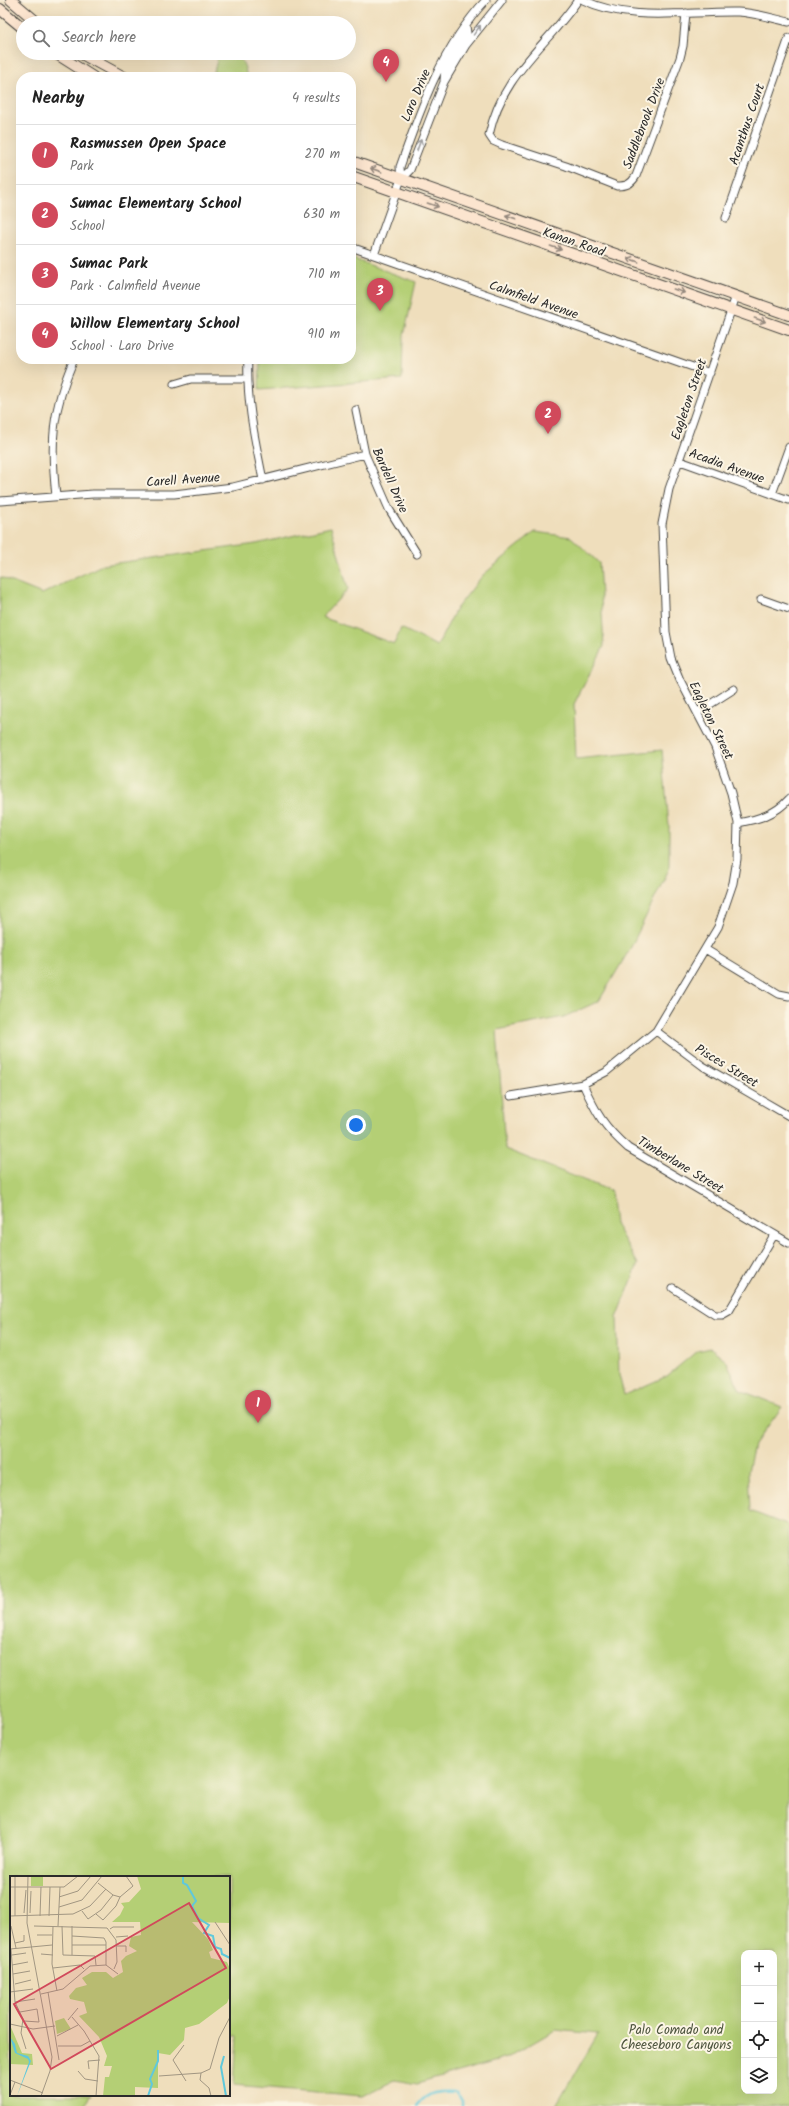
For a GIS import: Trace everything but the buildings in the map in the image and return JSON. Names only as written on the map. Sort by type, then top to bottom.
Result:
[{"type":"main road","points":[[11,0],[30,16]]},
{"type":"main road","points":[[0,9],[16,22]]},
{"type":"main road","points":[[66,60],[85,72]]},
{"type":"main road","points":[[93,60],[115,72]]},
{"type":"main road","name":"Kanan Road","points":[[356,163],[789,315]]},
{"type":"main road","name":"Kanan Road","points":[[356,178],[789,330]]},
{"type":"street","name":"Laro Drive","points":[[374,255],[397,192],[401,179],[400,167],[424,98],[437,71],[466,26],[486,0]]},
{"type":"street","name":"Laro Drive","points":[[401,179],[410,170],[444,82],[466,45],[502,0]]},
{"type":"street","name":"Saddlebrook Drive","points":[[578,0],[566,17],[519,69],[497,111],[489,135],[493,140],[502,145],[566,166],[617,186],[625,186],[631,183],[636,176],[680,58],[683,46],[686,13]]},
{"type":"street","points":[[583,0],[598,7],[631,14],[739,12],[789,22]]},
{"type":"street","name":"Laro Drive","points":[[444,82],[445,69],[467,33],[466,26]]},
{"type":"street","name":"Acanthus Court","points":[[726,218],[789,38]]},
{"type":"street","name":"Calmfield Avenue","points":[[356,249],[710,373]]},
{"type":"street","name":"Eagleton Street","points":[[511,1096],[583,1084],[606,1072],[656,1031],[718,927],[733,883],[737,859],[738,823],[731,793],[715,746],[680,680],[671,658],[666,632],[662,524],[669,489],[680,461],[736,296]]},
{"type":"street","points":[[56,496],[52,451],[54,423],[62,387],[72,364]]},
{"type":"street","points":[[248,364],[247,379],[252,429],[263,480]]},
{"type":"street","points":[[174,384],[192,379],[247,379]]},
{"type":"street","name":"Bardell Drive","points":[[356,410],[365,454],[389,509],[417,554]]},
{"type":"street","points":[[772,494],[789,446]]},
{"type":"street","name":"Carell Avenue","points":[[0,501],[56,496],[174,494],[233,487],[365,454]]},
{"type":"street","name":"Acadia Avenue","points":[[680,461],[789,500]]},
{"type":"street","points":[[760,599],[789,609]]},
{"type":"street","points":[[698,712],[734,689]]},
{"type":"street","points":[[738,823],[761,818],[781,808],[789,799]]},
{"type":"street","points":[[705,949],[779,994],[789,996]]},
{"type":"street","name":"Pisces Street","points":[[656,1031],[703,1066],[789,1116]]},
{"type":"street","name":"Timberlane Street","points":[[583,1084],[596,1113],[611,1132],[628,1148],[774,1235],[789,1242]]},
{"type":"street","points":[[674,1288],[715,1315],[722,1315],[729,1311],[737,1299],[774,1235]]},
{"type":"green space","points":[[217,60],[241,60],[246,72],[214,72]]},
{"type":"green space","points":[[356,260],[416,282],[403,340],[402,379],[259,390],[260,364],[356,364]]},
{"type":"green space","name":"Palo Comado and Cheeseboro Canyons","points":[[331,527],[348,589],[322,617],[394,644],[401,628],[437,646],[456,609],[483,575],[535,532],[571,537],[599,563],[604,646],[574,704],[576,759],[662,750],[669,826],[669,869],[631,947],[599,1001],[564,1017],[497,1030],[505,1149],[611,1191],[615,1224],[638,1264],[617,1318],[619,1375],[624,1395],[667,1376],[697,1351],[711,1348],[726,1360],[740,1390],[782,1407],[754,1445],[748,1471],[750,1511],[789,1526],[789,2106],[556,2106],[598,2034],[555,2030],[507,2058],[417,2084],[395,2080],[363,2096],[234,2085],[237,2037],[230,2035],[230,1876],[10,1876],[10,2096],[90,2096],[83,2106],[0,2106],[0,577],[42,594],[102,565],[256,544]]},
{"type":"waterway","points":[[417,2106],[425,2097],[439,2092],[456,2092],[462,2102],[462,2106]]},
{"type":"place","name":"Willow Elementary School","points":[[386,82]]},
{"type":"place","name":"Sumac Park","points":[[380,311]]},
{"type":"place","name":"Sumac Elementary School","points":[[548,434]]},
{"type":"place","name":"Rasmussen Open Space","points":[[258,1423]]}]
